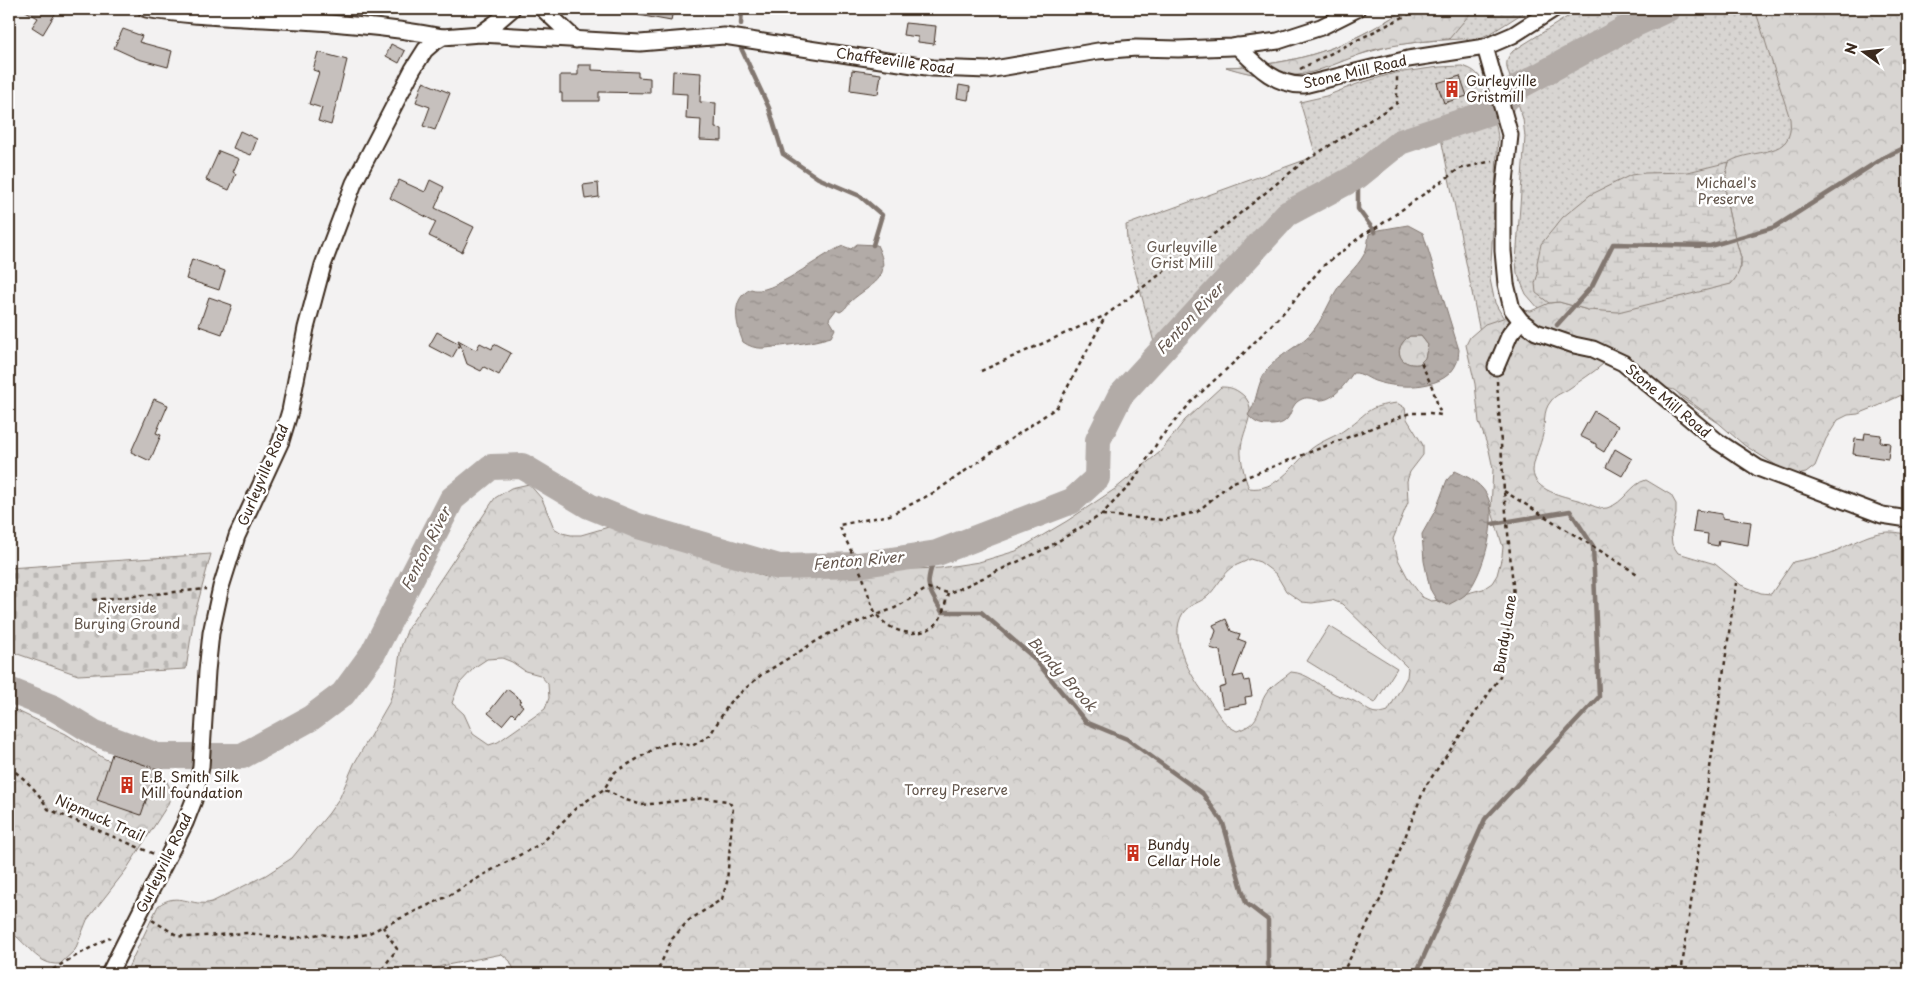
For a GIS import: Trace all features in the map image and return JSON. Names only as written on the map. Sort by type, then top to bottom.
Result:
[{"type":"street","points":[[146,9],[206,16],[320,22],[409,31],[443,37],[480,34],[512,9]]},
{"type":"street","points":[[543,9],[576,40]]},
{"type":"street","name":"Chaffeeville Road","points":[[480,34],[640,43],[724,36],[933,68],[988,70],[1098,51],[1237,46],[1278,41],[1321,27],[1357,9]]},
{"type":"street","name":"Stone Mill Road","points":[[1237,46],[1261,68],[1278,80],[1288,84],[1304,85],[1397,62],[1485,47],[1513,35],[1554,9]]},
{"type":"street","name":"Gurleyville Road","points":[[109,974],[185,824],[194,800],[201,767],[210,647],[221,587],[237,536],[281,441],[290,411],[306,328],[331,241],[354,183],[419,60],[433,42],[443,37]]},
{"type":"street","points":[[1485,47],[1510,136],[1504,201],[1503,251],[1506,284],[1512,309],[1521,321],[1510,334],[1496,367]]},
{"type":"street","name":"Stone Mill Road","points":[[1521,321],[1536,332],[1574,345],[1593,349],[1623,362],[1717,441],[1758,468],[1882,515],[1908,520]]},
{"type":"path","points":[[1278,80],[1419,9]]},
{"type":"path","points":[[981,371],[1106,315],[1227,224],[1302,163],[1397,103],[1397,62]]},
{"type":"path","points":[[46,974],[137,919],[178,936],[187,937],[248,933],[290,939],[320,934],[345,938],[367,934],[450,895],[542,843],[575,809],[604,789],[615,772],[658,746],[676,742],[692,746],[710,735],[730,702],[761,675],[828,634],[895,608],[928,588],[948,593],[1047,548],[1101,515],[1132,483],[1161,437],[1194,399],[1248,349],[1286,310],[1323,266],[1364,234],[1379,226],[1459,169],[1492,161],[1496,155]]},
{"type":"path","points":[[948,593],[939,621],[935,625],[922,632],[908,633],[894,629],[877,615],[858,565],[839,526],[890,515],[935,492],[1056,407],[1106,315]]},
{"type":"path","points":[[1101,515],[1163,520],[1197,512],[1231,483],[1410,414],[1442,415],[1421,362]]},
{"type":"path","name":"Bundy Lane","points":[[1342,974],[1380,900],[1425,787],[1500,677],[1514,596],[1504,491],[1496,367]]},
{"type":"path","points":[[1504,491],[1639,575]]},
{"type":"path","points":[[1681,974],[1736,583]]},
{"type":"path","points":[[93,600],[221,587]]},
{"type":"path","name":"Nipmuck Trail","points":[[9,767],[28,782],[41,796],[48,809],[167,860]]},
{"type":"path","points":[[604,789],[626,800],[642,805],[704,798],[728,801],[733,807],[726,882],[722,899],[688,921],[672,940],[656,974]]},
{"type":"path","points":[[376,974],[383,968],[397,949],[383,927]]},
{"type":"green space","points":[[1406,9],[1529,9],[1480,38],[1394,45],[1358,55],[1315,71],[1293,76],[1260,76],[1226,67],[1276,63],[1320,52],[1384,23]]},
{"type":"green space","points":[[1406,9],[1474,9],[1449,39],[1373,50],[1305,74],[1271,76],[1248,73],[1226,67],[1276,63],[1320,52],[1384,23]]},
{"type":"green space","name":"Michael's Preserve","points":[[1580,9],[1908,9],[1908,368],[1717,422],[1683,399],[1648,359],[1539,309],[1526,294],[1517,273],[1516,261],[1525,137],[1523,119],[1507,63],[1513,51]]},
{"type":"green space","name":"Torrey Preserve","points":[[1755,9],[1908,9],[1908,392],[1858,414],[1848,415],[1838,420],[1826,439],[1815,466],[1806,473],[1797,475],[1779,467],[1744,445],[1714,419],[1674,390],[1655,385],[1613,360],[1603,364],[1555,397],[1548,405],[1545,413],[1543,434],[1533,471],[1538,483],[1550,492],[1603,508],[1613,506],[1636,485],[1646,480],[1671,495],[1676,504],[1676,514],[1671,535],[1672,544],[1678,553],[1715,564],[1741,585],[1761,593],[1771,594],[1793,562],[1831,553],[1877,533],[1897,532],[1908,535],[1908,974],[516,974],[510,961],[502,954],[442,966],[420,974],[125,974],[158,906],[172,899],[198,903],[212,902],[266,875],[292,858],[329,813],[340,797],[354,764],[389,703],[395,685],[401,647],[408,628],[495,498],[511,488],[529,484],[542,499],[554,528],[562,533],[581,535],[619,524],[766,577],[807,578],[883,570],[940,568],[979,562],[1016,551],[1067,521],[1115,489],[1160,452],[1185,420],[1221,387],[1237,391],[1246,398],[1249,404],[1249,418],[1242,441],[1241,453],[1243,469],[1249,488],[1259,488],[1275,482],[1311,449],[1343,431],[1373,408],[1397,403],[1405,408],[1407,419],[1423,445],[1423,455],[1410,472],[1407,481],[1408,502],[1393,539],[1398,559],[1408,578],[1422,597],[1431,601],[1483,589],[1492,583],[1497,575],[1503,547],[1491,509],[1493,469],[1489,450],[1479,422],[1475,384],[1466,345],[1470,337],[1485,324],[1521,310],[1531,311],[1549,303],[1559,302],[1588,310],[1741,268],[1741,258],[1726,198],[1726,174],[1729,162],[1779,147],[1786,141],[1790,132],[1790,119]],"holes":[[[1250,559],[1260,562],[1276,574],[1286,591],[1302,602],[1312,603],[1332,600],[1342,604],[1408,668],[1407,677],[1388,711],[1382,713],[1370,711],[1354,701],[1337,695],[1303,675],[1291,672],[1269,690],[1252,723],[1237,731],[1223,721],[1183,657],[1178,634],[1179,623],[1185,610],[1208,596],[1229,570]],[[502,658],[525,671],[540,675],[548,684],[549,698],[545,709],[498,742],[489,745],[473,734],[464,714],[452,703],[459,684],[475,667],[487,659]]]},
{"type":"green space","name":"Gurleyville Grist Mill","points":[[1462,66],[1473,71],[1482,81],[1491,105],[1497,131],[1490,279],[1495,303],[1507,324],[1480,332],[1441,138],[1399,145],[1371,154],[1324,186],[1280,233],[1216,289],[1161,369],[1127,240],[1126,225],[1316,156],[1300,102],[1326,96],[1357,84],[1395,73]]},
{"type":"green space","points":[[1729,162],[1726,174],[1726,198],[1741,258],[1739,272],[1731,284],[1618,312],[1588,310],[1559,302],[1549,303],[1536,293],[1537,263],[1541,244],[1563,217],[1590,195],[1631,175],[1688,172]]},
{"type":"green space","points":[[1410,336],[1421,336],[1428,345],[1425,358],[1419,364],[1406,362],[1400,355],[1401,345]]},
{"type":"green space","name":"Riverside Burying Ground","points":[[211,554],[194,617],[186,669],[78,675],[9,651],[9,568]]},
{"type":"green space","points":[[1329,626],[1397,668],[1375,703],[1307,661]]},
{"type":"green space","points":[[9,707],[66,734],[105,759],[165,779],[170,789],[170,799],[167,806],[126,870],[87,920],[75,950],[60,964],[52,964],[45,961],[9,931]]},
{"type":"water","points":[[1408,225],[1423,233],[1459,350],[1458,361],[1452,371],[1444,378],[1434,382],[1410,386],[1388,384],[1353,373],[1339,390],[1330,397],[1321,400],[1304,398],[1297,402],[1287,419],[1283,422],[1268,425],[1255,421],[1248,415],[1254,404],[1263,375],[1277,359],[1306,338],[1315,328],[1339,286],[1364,255],[1369,234],[1379,230]],"holes":[[[1410,336],[1421,336],[1428,345],[1425,358],[1419,364],[1406,362],[1400,355],[1401,345]]]},
{"type":"water","points":[[857,244],[877,245],[882,257],[882,273],[872,285],[851,301],[844,310],[840,312],[836,310],[829,319],[835,329],[831,337],[806,343],[765,348],[752,347],[743,342],[738,328],[736,312],[737,305],[744,293],[751,289],[760,290],[770,287],[843,246],[851,249]]},
{"type":"water","points":[[1455,471],[1475,482],[1487,494],[1491,510],[1491,523],[1486,550],[1477,576],[1465,595],[1448,605],[1437,601],[1430,589],[1424,561],[1422,534],[1436,509],[1447,480]]},
{"type":"building","points":[[22,9],[58,9],[43,34],[32,27],[38,18]]},
{"type":"building","points":[[639,9],[673,9],[671,21],[638,15]]},
{"type":"building","points":[[905,23],[936,26],[934,44],[918,42],[918,37],[903,35]]},
{"type":"building","points":[[123,29],[142,36],[139,42],[172,51],[168,67],[138,59],[114,48]]},
{"type":"building","points":[[391,44],[405,51],[399,63],[386,56]]},
{"type":"building","points":[[318,52],[347,60],[331,125],[318,121],[322,108],[309,104],[319,72],[313,70]]},
{"type":"building","points":[[578,65],[592,65],[592,70],[638,72],[638,77],[650,78],[650,93],[599,92],[599,101],[562,101],[560,75],[578,75]]},
{"type":"building","points":[[852,70],[881,74],[878,94],[850,90]]},
{"type":"building","points":[[673,71],[701,73],[700,102],[716,103],[715,128],[722,129],[722,141],[700,140],[701,120],[686,119],[687,94],[672,93]]},
{"type":"building","name":"Gurleyville Gristmill","points":[[1460,76],[1467,96],[1444,103],[1437,83]]},
{"type":"building","points":[[423,82],[450,93],[435,130],[423,126],[430,107],[416,102]]},
{"type":"building","points":[[959,85],[970,87],[968,100],[957,98]]},
{"type":"building","points":[[240,131],[257,139],[251,155],[233,148]]},
{"type":"building","points":[[219,151],[239,159],[233,172],[236,174],[229,190],[206,180]]},
{"type":"building","points":[[399,180],[425,192],[430,180],[444,187],[435,208],[474,227],[462,252],[429,236],[436,222],[390,198]]},
{"type":"building","points":[[598,183],[599,197],[585,199],[583,185]]},
{"type":"building","points":[[192,259],[225,271],[219,290],[186,279]]},
{"type":"building","points":[[209,297],[232,305],[222,334],[199,326]]},
{"type":"building","points":[[437,332],[460,344],[452,358],[429,346]]},
{"type":"building","points":[[458,340],[476,350],[480,343],[492,349],[494,344],[511,353],[499,375],[484,367],[481,371],[467,364]]},
{"type":"building","points":[[154,399],[168,405],[156,433],[161,435],[150,461],[131,452]]},
{"type":"building","points":[[1594,411],[1618,426],[1604,452],[1596,447],[1596,444],[1580,436]]},
{"type":"building","points":[[1865,433],[1881,435],[1880,442],[1890,443],[1888,459],[1853,454],[1855,439],[1864,440]]},
{"type":"building","points":[[1615,449],[1632,459],[1622,476],[1606,467]]},
{"type":"building","points":[[1696,510],[1722,514],[1722,518],[1751,522],[1748,545],[1719,540],[1718,546],[1707,544],[1708,534],[1693,532]]},
{"type":"building","points":[[1226,619],[1231,631],[1240,634],[1238,639],[1246,642],[1233,677],[1243,675],[1245,681],[1249,680],[1252,696],[1245,697],[1246,704],[1223,708],[1219,688],[1226,686],[1220,651],[1210,648],[1216,631],[1213,625]]},
{"type":"building","points":[[507,689],[521,700],[519,703],[523,706],[515,716],[512,713],[502,725],[488,713]]},
{"type":"building","name":"E.B. Smith Silk Mill foundation","points":[[112,754],[157,769],[141,815],[97,800]]},
{"type":"building","name":"Bundy Cellar Hole","points":[[1128,844],[1139,845],[1138,861],[1127,860]]},
{"type":"waterway","points":[[741,24],[742,9]]},
{"type":"waterway","name":"Fenton River","points":[[9,690],[54,708],[95,733],[157,756],[242,756],[311,718],[343,694],[373,653],[452,499],[491,467],[522,466],[589,506],[638,526],[779,567],[858,565],[937,553],[1072,501],[1097,478],[1098,440],[1120,396],[1287,214],[1358,176],[1400,142],[1496,110],[1518,87],[1627,28],[1668,9]]},
{"type":"waterway","points":[[741,48],[769,108],[783,154],[818,178],[860,196],[882,215],[873,245]]},
{"type":"waterway","points":[[1557,325],[1592,286],[1613,244],[1710,246],[1775,227],[1883,158],[1908,146]]},
{"type":"waterway","points":[[1358,176],[1358,209],[1375,232]]},
{"type":"waterway","points":[[1416,974],[1485,819],[1599,697],[1593,546],[1570,511],[1492,524]]},
{"type":"waterway","name":"Bundy Brook","points":[[1000,530],[935,556],[929,585],[942,612],[981,612],[1033,657],[1086,722],[1127,739],[1203,794],[1223,823],[1246,903],[1268,920],[1268,965],[1273,974]]},
{"type":"place","name":"Gurleyville Gristmill","points":[[1452,89]]},
{"type":"place","name":"E.B. Smith Silk Mill foundation","points":[[127,785]]},
{"type":"place","name":"Bundy Cellar Hole","points":[[1133,853]]}]
